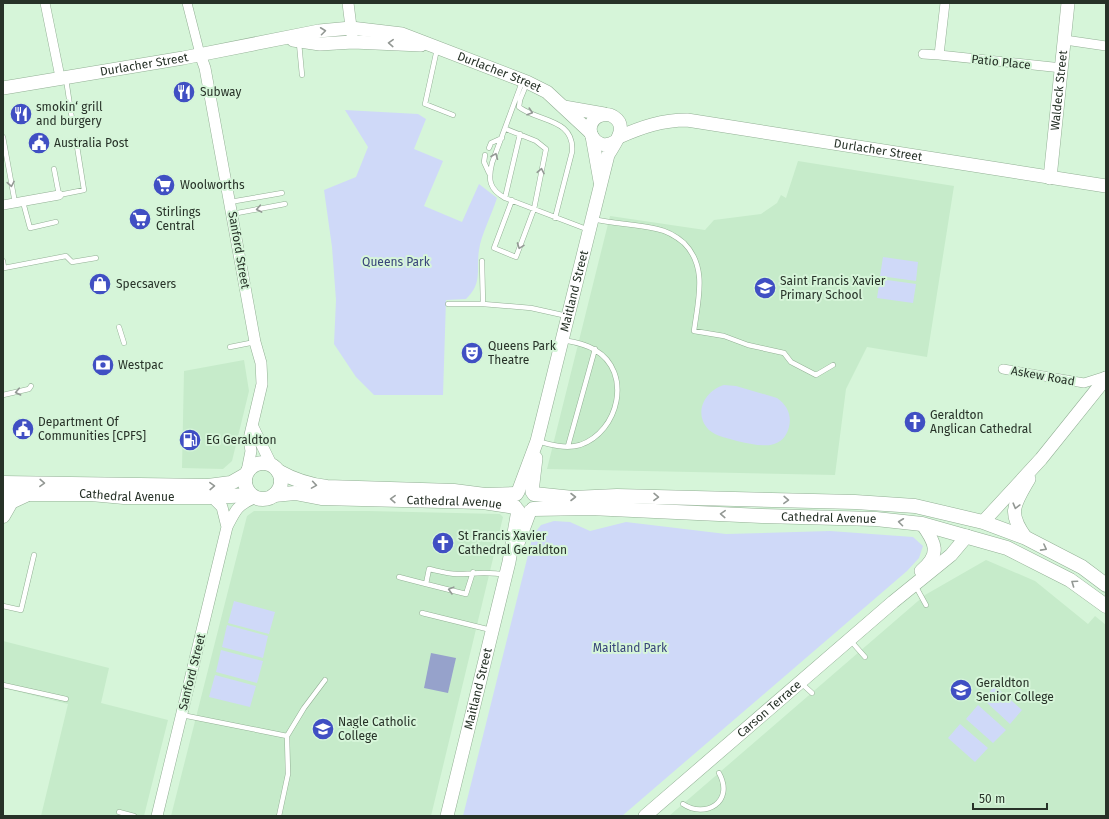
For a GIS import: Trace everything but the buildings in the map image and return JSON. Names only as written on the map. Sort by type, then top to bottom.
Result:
[{"type":"main road","name":"Waldeck Street","points":[[1050,178],[1068,3]]},
{"type":"main road","name":"Durlacher Street","points":[[3,88],[200,54],[224,48],[285,39],[319,31],[351,28],[402,34],[525,81],[547,92],[591,134]]},
{"type":"main road","name":"Durlacher Street","points":[[285,39],[320,44],[353,42],[434,46]]},
{"type":"main road","points":[[564,107],[604,114],[613,116],[617,119],[621,128],[617,139],[607,145],[602,145],[594,140],[590,127],[595,118],[604,114]]},
{"type":"main road","name":"Durlacher Street","points":[[617,119],[650,124]]},
{"type":"main road","name":"Durlacher Street","points":[[617,139],[650,124],[673,120],[687,120],[1106,186]]},
{"type":"main road","name":"Maitland Street","points":[[591,134],[601,186]]},
{"type":"main road","name":"Maitland Street","points":[[447,816],[508,569],[525,527],[525,501],[537,441],[608,155],[617,139]]},
{"type":"main road","points":[[983,522],[1041,459],[1106,377]]},
{"type":"main road","points":[[1026,538],[1016,525],[1014,505],[1041,459]]},
{"type":"main road","points":[[260,463],[274,468],[280,476],[280,486],[274,495],[265,499],[252,496],[245,486],[246,473],[251,467],[260,463]]},
{"type":"main road","name":"Cathedral Avenue","points":[[274,468],[295,480],[310,485],[327,487],[454,491],[590,508],[762,516],[853,518],[922,524],[967,536],[1014,552],[1070,580],[1106,606]]},
{"type":"main road","name":"Cathedral Avenue","points":[[3,483],[208,486],[231,483],[246,473]]},
{"type":"main road","name":"Cathedral Avenue","points":[[274,495],[294,493],[321,498],[483,502],[617,496],[855,502],[915,506],[983,522],[1026,538],[1082,567],[1106,585]]},
{"type":"main road","name":"Cathedral Avenue","points":[[3,494],[212,497],[252,496]]},
{"type":"main road","points":[[3,516],[11,502],[19,497],[32,494]]},
{"type":"main road","points":[[853,518],[855,502]]},
{"type":"main road","points":[[915,506],[949,519],[967,536]]},
{"type":"main road","name":"Carson Terrace","points":[[893,602],[929,564],[935,553],[935,546],[932,537],[922,524]]},
{"type":"main road","name":"Carson Terrace","points":[[645,816],[801,683],[893,602],[955,551],[967,536]]},
{"type":"street","points":[[45,3],[63,77]]},
{"type":"street","name":"Sanford Street","points":[[187,3],[205,68],[255,342],[261,363],[262,384],[249,439],[251,451],[246,473]]},
{"type":"street","points":[[348,3],[353,42]]},
{"type":"street","points":[[940,55],[945,3]]},
{"type":"street","points":[[1065,40],[1106,46]]},
{"type":"street","name":"Patio Place","points":[[923,54],[1062,68]]},
{"type":"street","points":[[3,205],[59,195]]},
{"type":"street","name":"Askew Road","points":[[1004,369],[1084,383],[1106,377]]},
{"type":"street","points":[[253,427],[274,468]]},
{"type":"street","name":"Sanford Street","points":[[157,816],[227,527],[235,510],[252,496]]},
{"type":"street","name":"Sanford Street","points":[[212,497],[222,507],[227,527]]},
{"type":"lane","points":[[299,41],[302,75]]},
{"type":"lane","points":[[434,46],[425,104],[453,116]]},
{"type":"lane","points":[[63,77],[72,119]]},
{"type":"lane","points":[[489,173],[525,81]]},
{"type":"lane","points":[[525,81],[519,107],[524,111],[553,122],[566,130],[573,142],[572,152],[555,218]]},
{"type":"lane","points":[[506,129],[538,142],[546,149],[534,209],[516,257],[494,248],[512,200]]},
{"type":"lane","points":[[505,198],[520,134]]},
{"type":"lane","points":[[3,137],[19,202],[30,228],[56,222]]},
{"type":"lane","points":[[489,148],[491,143],[502,138]]},
{"type":"lane","points":[[54,169],[59,195],[84,190],[76,140]]},
{"type":"lane","points":[[485,155],[484,162],[489,173],[491,185],[495,192],[505,198],[555,218],[592,224],[659,229],[678,238],[692,251],[699,267],[700,284],[694,331],[724,336],[748,345],[784,352],[791,362],[816,375],[833,365]]},
{"type":"lane","points":[[230,202],[282,193]]},
{"type":"lane","points":[[232,214],[285,204]]},
{"type":"lane","points":[[3,261],[4,268],[66,256],[72,262],[96,258]]},
{"type":"lane","points":[[482,261],[483,304]]},
{"type":"lane","points":[[448,304],[483,304],[531,308],[569,317]]},
{"type":"lane","points":[[119,327],[124,343]]},
{"type":"lane","points":[[537,441],[550,445],[580,445],[592,439],[604,428],[614,414],[618,397],[617,382],[610,362],[595,350],[563,340]]},
{"type":"lane","points":[[230,347],[255,342]]},
{"type":"lane","points":[[568,446],[595,350]]},
{"type":"lane","points":[[3,395],[29,389],[31,386]]},
{"type":"lane","points":[[3,606],[21,610],[34,555]]},
{"type":"lane","points":[[426,584],[429,569],[456,574],[493,572],[508,569]]},
{"type":"lane","points":[[399,577],[466,594],[473,572]]},
{"type":"lane","points":[[915,585],[926,605]]},
{"type":"lane","points":[[422,613],[492,631]]},
{"type":"lane","points":[[849,640],[865,656]]},
{"type":"lane","points":[[279,816],[288,774],[286,736],[304,708],[325,680]]},
{"type":"lane","points":[[801,683],[812,693]]},
{"type":"lane","points":[[3,685],[66,699]]},
{"type":"lane","points":[[182,715],[286,736]]},
{"type":"lane","points":[[683,804],[694,812],[703,813],[712,810],[720,804],[724,796],[724,782],[719,773]]},
{"type":"lane","points":[[119,812],[134,816]]},
{"type":"shaded area","name":"Saint Francis Xavier Primary School","points":[[798,161],[954,186],[927,357],[867,347],[846,389],[835,475],[547,469],[610,216],[705,230],[714,220],[761,214],[777,203],[781,195],[786,198]]},
{"type":"shaded area","points":[[244,360],[249,391],[232,461],[223,469],[182,468],[184,371]]},
{"type":"shaded area","name":"Nagle Catholic College","points":[[254,511],[368,511],[500,514],[503,517],[431,816],[171,816],[247,516]]},
{"type":"shaded area","name":"Geraldton Senior College","points":[[986,560],[1035,581],[1088,624],[1095,616],[1106,625],[1106,816],[669,816],[925,595]]},
{"type":"shaded area","points":[[3,641],[109,668],[101,703],[168,720],[144,816],[41,816],[68,704],[3,688]]},
{"type":"shaded area","points":[[431,653],[456,658],[448,693],[424,688]]},
{"type":"green space","name":"Queens Park","points":[[345,110],[418,114],[426,119],[414,149],[443,161],[424,206],[462,222],[479,184],[497,198],[480,244],[478,276],[475,287],[466,299],[446,300],[443,395],[374,395],[356,377],[334,344],[336,300],[332,247],[324,190],[356,177],[368,147]]},
{"type":"green space","points":[[883,257],[918,262],[916,281],[880,276]]},
{"type":"green space","points":[[880,279],[916,284],[913,303],[877,298]]},
{"type":"green space","points":[[724,385],[736,386],[777,398],[781,401],[788,411],[790,423],[786,435],[781,441],[768,445],[752,444],[723,437],[709,430],[704,424],[702,417],[701,410],[703,404],[711,392]]},
{"type":"green space","name":"Maitland Park","points":[[554,521],[570,522],[590,531],[626,522],[726,534],[830,531],[913,537],[923,546],[919,558],[907,571],[622,816],[463,816],[533,535],[541,525]]},
{"type":"green space","points":[[234,601],[275,612],[269,634],[228,623]]},
{"type":"green space","points":[[227,625],[268,636],[263,658],[222,647]]},
{"type":"green space","points":[[221,650],[263,661],[257,683],[216,672]]},
{"type":"green space","points":[[215,675],[256,686],[250,707],[209,697]]},
{"type":"green space","points":[[995,686],[1022,710],[1010,724],[983,699]]},
{"type":"green space","points":[[978,705],[1006,730],[993,743],[966,719]]},
{"type":"green space","points":[[960,724],[988,748],[975,762],[948,738]]},
{"type":"place","name":"Subway","points":[[184,92]]},
{"type":"place","name":"smokin‘ grill and burgery","points":[[21,114]]},
{"type":"place","name":"Australia Post","points":[[39,143]]},
{"type":"place","name":"Woolworths","points":[[164,185]]},
{"type":"place","name":"Stirlings Central","points":[[140,219]]},
{"type":"place","name":"Specsavers","points":[[100,284]]},
{"type":"place","name":"Saint Francis Xavier Primary School","points":[[765,288]]},
{"type":"place","name":"Queens Park Theatre","points":[[472,353]]},
{"type":"place","name":"Westpac","points":[[103,365]]},
{"type":"place","name":"Geraldton Anglican Cathedral","points":[[915,422]]},
{"type":"place","name":"Department Of Communities [CPFS]","points":[[23,429]]},
{"type":"place","name":"EG Geraldton","points":[[190,440]]},
{"type":"place","name":"St Francis Xavier Cathedral Geraldton","points":[[443,543]]},
{"type":"place","name":"Geraldton Senior College","points":[[961,690]]},
{"type":"place","name":"Nagle Catholic College","points":[[323,729]]}]
